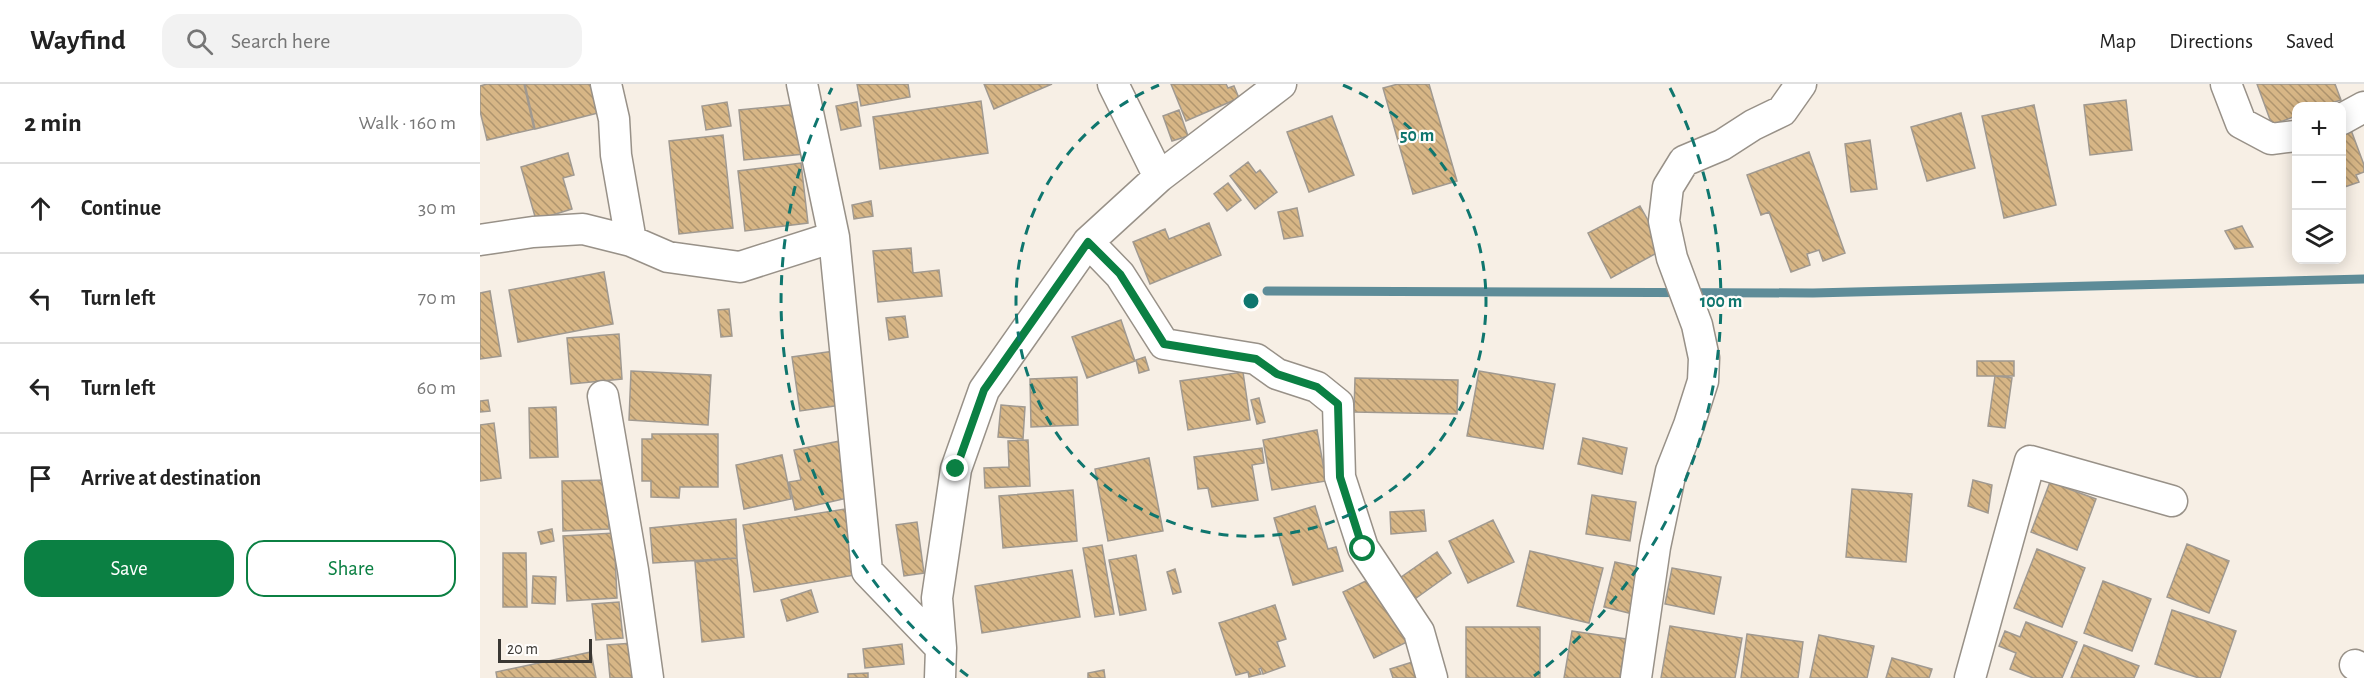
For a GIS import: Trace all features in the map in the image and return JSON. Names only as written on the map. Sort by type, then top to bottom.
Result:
[{"type":"street","points":[[606,84],[614,119],[616,154],[631,241]]},
{"type":"street","points":[[802,84],[834,237],[867,571],[941,648]]},
{"type":"street","points":[[1113,84],[1159,177]]},
{"type":"street","points":[[940,678],[941,648],[937,598],[956,469],[984,390],[1088,242],[1159,177],[1281,84]]},
{"type":"street","points":[[1636,678],[1655,547],[1671,471],[1703,381],[1704,357],[1698,325],[1672,258],[1664,221],[1668,188],[1684,161],[1722,145],[1753,125],[1782,111],[1801,84]]},
{"type":"street","points":[[2226,84],[2241,123],[2271,139],[2292,136]]},
{"type":"street","points":[[2346,117],[2364,107]]},
{"type":"street","points":[[480,240],[533,232],[583,229],[631,241],[668,257],[740,267],[834,237]]},
{"type":"street","points":[[1088,242],[1120,274],[1164,344],[1256,359],[1277,374],[1317,387],[1338,404],[1340,477],[1363,549],[1419,632],[1432,678]]},
{"type":"street","points":[[603,396],[632,558],[648,678]]},
{"type":"street","points":[[1970,678],[2030,461],[2172,501]]},
{"type":"building","points":[[524,84],[534,129],[487,140],[480,111],[480,86]]},
{"type":"building","points":[[525,84],[591,84],[598,113],[535,129]]},
{"type":"building","points":[[857,84],[908,84],[910,97],[861,106]]},
{"type":"building","points":[[984,84],[1052,84],[994,109]]},
{"type":"building","points":[[1171,84],[1226,84],[1228,88],[1234,86],[1239,98],[1186,121]]},
{"type":"building","points":[[1398,84],[1429,84],[1457,181],[1413,194],[1383,88]]},
{"type":"building","points":[[2257,84],[2335,84],[2341,100],[2292,102],[2292,118],[2272,125]]},
{"type":"building","points":[[2126,100],[2132,150],[2090,155],[2084,105]]},
{"type":"building","points":[[981,101],[988,153],[880,169],[873,117]]},
{"type":"building","points":[[727,102],[731,126],[706,130],[702,106]]},
{"type":"building","points":[[857,102],[861,126],[841,130],[836,106]]},
{"type":"building","points":[[799,104],[804,154],[744,160],[739,110]]},
{"type":"building","points":[[2034,105],[2056,205],[2004,218],[1982,116]]},
{"type":"building","points":[[1179,110],[1188,136],[1172,141],[1163,116]]},
{"type":"building","points":[[1961,113],[1975,168],[1927,181],[1911,127]]},
{"type":"building","points":[[1332,116],[1354,175],[1309,192],[1287,132]]},
{"type":"building","points":[[2351,130],[2364,165],[2364,172],[2356,175],[2359,182],[2346,187],[2346,156],[2346,132]]},
{"type":"building","points":[[723,135],[733,228],[679,234],[669,141]]},
{"type":"building","points":[[1870,140],[1877,189],[1851,192],[1845,144]]},
{"type":"building","points":[[1809,152],[1845,253],[1823,261],[1819,250],[1807,254],[1810,265],[1791,272],[1769,212],[1761,215],[1747,175]]},
{"type":"building","points":[[568,153],[574,175],[563,178],[572,209],[536,220],[521,167]]},
{"type":"building","points":[[1248,162],[1256,173],[1260,170],[1277,192],[1255,209],[1230,176]]},
{"type":"building","points":[[801,163],[808,223],[745,231],[738,171]]},
{"type":"building","points":[[1228,183],[1241,200],[1227,211],[1214,194]]},
{"type":"building","points":[[871,201],[873,216],[854,219],[852,205]]},
{"type":"building","points":[[1640,206],[1664,249],[1611,278],[1588,233]]},
{"type":"building","points":[[1297,208],[1303,236],[1284,239],[1278,212]]},
{"type":"building","points":[[1209,223],[1221,255],[1150,284],[1133,242],[1165,229],[1169,239]]},
{"type":"building","points":[[2242,226],[2253,247],[2235,249],[2225,231]]},
{"type":"building","points":[[911,248],[913,273],[939,270],[942,296],[878,302],[873,251]]},
{"type":"building","points":[[604,272],[613,324],[518,342],[509,290]]},
{"type":"building","points":[[490,291],[501,356],[480,359],[480,293]]},
{"type":"building","points":[[729,309],[732,336],[721,337],[718,310]]},
{"type":"building","points":[[905,316],[908,337],[889,340],[886,318]]},
{"type":"building","points":[[1121,320],[1135,361],[1087,378],[1072,337]]},
{"type":"building","points":[[619,334],[622,379],[571,384],[567,338]]},
{"type":"building","points":[[841,350],[848,404],[800,411],[792,357]]},
{"type":"building","points":[[1145,357],[1149,370],[1139,373],[1136,360]]},
{"type":"building","points":[[1977,361],[2014,361],[2014,376],[1977,376]]},
{"type":"building","points":[[631,371],[711,375],[708,425],[629,420]]},
{"type":"building","points":[[1479,371],[1555,384],[1543,449],[1467,436]]},
{"type":"building","points":[[1243,372],[1250,420],[1188,430],[1180,381]]},
{"type":"building","points":[[1995,376],[2012,378],[2005,428],[1988,426]]},
{"type":"building","points":[[1077,377],[1078,425],[1031,427],[1030,379]]},
{"type":"building","points":[[1355,378],[1458,380],[1457,414],[1354,412]]},
{"type":"building","points":[[1259,398],[1265,422],[1257,424],[1251,400]]},
{"type":"building","points":[[488,400],[490,411],[480,412],[480,401]]},
{"type":"building","points":[[1001,405],[1025,407],[1023,439],[998,437]]},
{"type":"building","points":[[556,407],[558,457],[530,458],[529,408]]},
{"type":"building","points":[[494,423],[501,478],[480,481],[480,425]]},
{"type":"building","points":[[1317,430],[1326,481],[1272,490],[1263,440]]},
{"type":"building","points":[[652,434],[718,434],[718,487],[680,487],[679,498],[651,497],[651,481],[642,481],[642,439],[652,439]]},
{"type":"building","points":[[1583,438],[1627,448],[1622,474],[1578,464]]},
{"type":"building","points":[[1028,440],[1030,486],[985,488],[984,468],[1009,467],[1008,441]]},
{"type":"building","points":[[840,441],[852,497],[795,510],[789,482],[801,480],[794,450]]},
{"type":"building","points":[[1262,448],[1264,463],[1252,465],[1258,500],[1212,507],[1208,488],[1198,489],[1194,457]]},
{"type":"building","points":[[782,455],[791,499],[744,509],[736,465]]},
{"type":"building","points":[[1149,458],[1163,531],[1108,541],[1095,469]]},
{"type":"building","points":[[608,480],[609,529],[563,531],[562,481]]},
{"type":"building","points":[[1973,480],[1992,485],[1988,513],[1968,506]]},
{"type":"building","points":[[2050,482],[2096,499],[2077,550],[2031,532]]},
{"type":"building","points":[[1852,489],[1912,494],[1906,562],[1846,557]]},
{"type":"building","points":[[1073,490],[1077,541],[1003,548],[999,496]]},
{"type":"building","points":[[1592,495],[1636,502],[1630,541],[1586,534]]},
{"type":"building","points":[[1315,506],[1328,549],[1336,547],[1343,571],[1293,585],[1274,518]]},
{"type":"building","points":[[845,509],[855,575],[754,592],[743,525]]},
{"type":"building","points":[[1424,510],[1426,531],[1391,534],[1390,512]]},
{"type":"building","points":[[736,519],[737,558],[653,563],[650,528]]},
{"type":"building","points":[[1493,520],[1514,562],[1468,583],[1449,541]]},
{"type":"building","points":[[917,522],[924,573],[904,576],[896,525]]},
{"type":"building","points":[[552,529],[554,541],[541,544],[538,532]]},
{"type":"building","points":[[614,533],[617,598],[567,601],[563,536]]},
{"type":"building","points":[[2187,544],[2229,561],[2209,613],[2167,597]]},
{"type":"building","points":[[1102,545],[1114,614],[1095,617],[1083,548]]},
{"type":"building","points":[[2037,549],[2085,568],[2062,627],[2014,608]]},
{"type":"building","points":[[1530,551],[1603,568],[1589,623],[1517,606]]},
{"type":"building","points":[[1437,552],[1451,573],[1412,601],[1397,580]]},
{"type":"building","points":[[503,553],[526,553],[527,607],[503,607]]},
{"type":"building","points":[[1136,555],[1146,610],[1120,615],[1109,560]]},
{"type":"building","points":[[737,558],[744,637],[702,642],[695,562]]},
{"type":"building","points":[[1615,562],[1643,568],[1633,614],[1604,607]]},
{"type":"building","points":[[1672,568],[1721,577],[1714,614],[1665,604]]},
{"type":"building","points":[[1175,569],[1181,592],[1173,594],[1167,572]]},
{"type":"building","points":[[1072,570],[1080,617],[982,633],[975,586]]},
{"type":"building","points":[[533,576],[556,577],[555,604],[532,603]]},
{"type":"building","points":[[1376,576],[1407,642],[1374,658],[1343,592]]},
{"type":"building","points":[[2103,581],[2151,599],[2132,651],[2084,633]]},
{"type":"building","points":[[811,590],[818,612],[787,621],[781,600]]},
{"type":"building","points":[[619,602],[623,638],[596,640],[592,604]]},
{"type":"building","points":[[1275,605],[1286,639],[1277,642],[1285,666],[1263,674],[1261,668],[1259,669],[1261,674],[1249,677],[1248,672],[1236,675],[1219,623]]},
{"type":"building","points":[[2172,610],[2236,631],[2220,678],[2199,678],[2155,664]]},
{"type":"building","points":[[2026,622],[2077,642],[2062,678],[2033,678],[2010,669],[2016,653],[1999,646],[2005,631],[2020,637]]},
{"type":"building","points":[[1670,626],[1742,638],[1735,678],[1661,678]]},
{"type":"building","points":[[1466,627],[1540,627],[1540,678],[1466,678]]},
{"type":"building","points":[[1572,631],[1626,639],[1620,678],[1564,678]]},
{"type":"building","points":[[1747,634],[1803,642],[1798,678],[1741,678]]},
{"type":"building","points":[[1819,635],[1874,646],[1867,678],[1810,678]]},
{"type":"building","points":[[633,643],[635,678],[610,678],[607,645]]},
{"type":"building","points":[[902,644],[904,664],[865,668],[863,649]]},
{"type":"building","points":[[2084,645],[2139,666],[2134,678],[2071,678]]},
{"type":"building","points":[[591,652],[596,678],[497,678],[496,672]]},
{"type":"building","points":[[1892,658],[1932,669],[1929,678],[1886,678]]},
{"type":"building","points":[[1419,660],[1425,678],[1393,678],[1390,669]]},
{"type":"building","points":[[1104,670],[1105,678],[1088,678],[1088,673]]},
{"type":"building","points":[[868,673],[868,678],[848,678],[848,674]]},
{"type":"waterway","points":[[1267,291],[1813,293],[2364,279]]},
{"type":"route","points":[[956,469],[984,390],[1088,242],[1120,274],[1164,344],[1256,359],[1277,374],[1317,387],[1338,404],[1340,477],[1363,549]]}]
